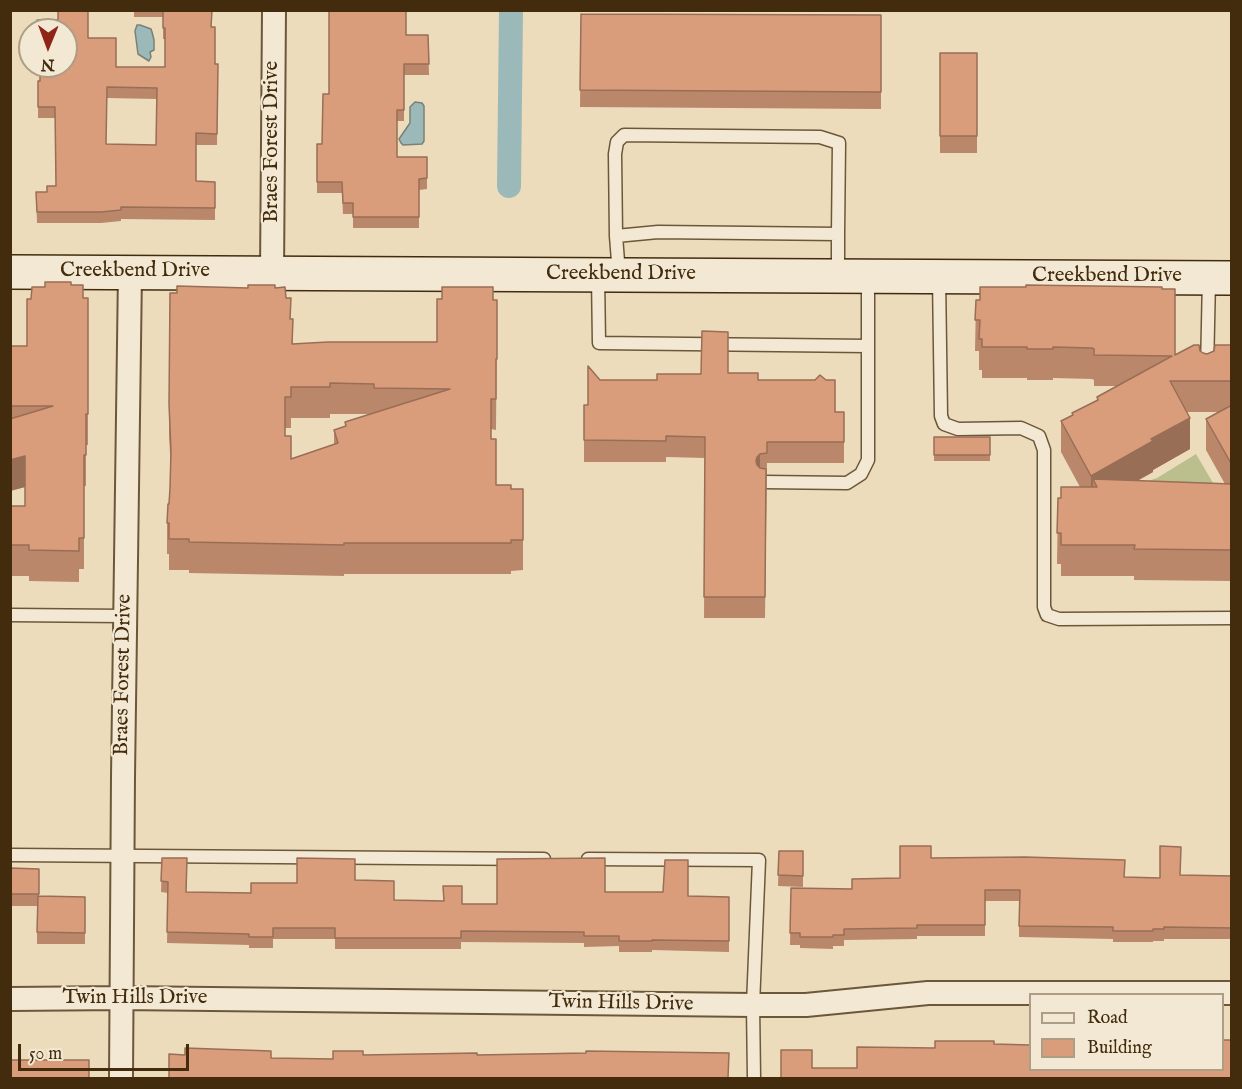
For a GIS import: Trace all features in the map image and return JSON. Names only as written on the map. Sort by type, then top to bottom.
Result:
[{"type":"street","name":"Braes Forest Drive","points":[[272,273],[274,10]]},
{"type":"street","name":"Creekbend Drive","points":[[10,272],[1220,278]]},
{"type":"street","name":"Braes Forest Drive","points":[[121,1078],[124,616],[130,272]]},
{"type":"street","name":"Twin Hills Drive","points":[[10,999],[121,998],[806,1005],[928,993],[1232,993]]},
{"type":"lane","points":[[764,482],[847,483],[861,474],[868,460],[868,346],[853,276],[838,234],[839,143],[820,137],[624,135],[617,142],[615,154],[616,236],[599,344],[868,346]]},
{"type":"lane","points":[[616,236],[658,232],[838,234]]},
{"type":"lane","points":[[939,277],[941,416],[944,424],[958,429],[1021,428],[1039,436],[1044,450],[1044,607],[1047,615],[1059,619],[1232,618]]},
{"type":"lane","points":[[1207,376],[1220,278]]},
{"type":"lane","points":[[10,615],[124,616]]},
{"type":"lane","points":[[10,855],[759,860],[753,1005],[754,1078]]},
{"type":"green space","points":[[1196,454],[1216,488],[1142,483],[1157,478]]},
{"type":"water","points":[[137,25],[151,29],[154,50],[150,52],[149,61],[138,54],[135,31]]},
{"type":"water","points":[[415,102],[422,103],[424,106],[424,141],[422,144],[403,145],[399,139],[410,123],[410,107]]},
{"type":"building","points":[[58,10],[88,10],[88,38],[116,38],[116,67],[165,67],[163,10],[212,10],[211,27],[215,27],[215,64],[218,64],[217,134],[196,133],[196,181],[215,182],[215,208],[121,207],[121,210],[101,212],[37,212],[36,192],[47,192],[47,186],[56,186],[55,107],[38,107],[38,81],[40,78],[78,78],[78,18],[58,18]],"holes":[[[107,87],[157,88],[156,145],[106,144]]]},
{"type":"building","points":[[329,10],[406,10],[406,35],[428,35],[429,64],[404,64],[404,110],[397,110],[397,157],[427,157],[427,178],[419,179],[419,217],[353,217],[353,203],[343,203],[342,182],[317,182],[317,144],[322,144],[323,94],[329,94]]},
{"type":"building","points":[[581,14],[881,15],[881,92],[580,90]]},
{"type":"building","points":[[940,53],[977,53],[977,136],[940,136]]},
{"type":"building","points":[[45,282],[71,282],[71,285],[83,285],[83,298],[88,298],[88,414],[86,414],[86,455],[84,455],[84,538],[79,538],[79,551],[29,550],[29,545],[10,545],[10,506],[25,506],[25,456],[10,460],[10,419],[53,406],[10,406],[10,346],[27,346],[27,299],[31,299],[32,287],[45,287]]},
{"type":"building","points":[[248,285],[285,287],[286,298],[291,298],[292,344],[437,342],[437,299],[442,299],[442,287],[493,287],[493,300],[497,300],[497,359],[496,399],[491,399],[491,439],[496,439],[496,485],[511,485],[511,489],[523,489],[523,540],[511,540],[511,543],[344,543],[344,545],[189,542],[189,539],[169,539],[169,523],[167,523],[171,451],[170,293],[177,293],[177,286],[248,288]],"holes":[[[330,383],[374,384],[374,388],[450,389],[345,422],[346,426],[334,430],[338,443],[291,459],[291,436],[285,436],[285,397],[291,397],[291,387],[330,387]]]},
{"type":"building","points":[[1026,285],[1175,289],[1175,355],[1194,345],[1199,345],[1200,351],[1207,354],[1214,351],[1215,345],[1232,345],[1232,381],[1170,381],[1190,418],[1091,476],[1061,421],[1098,400],[1097,397],[1172,356],[1094,355],[1092,348],[982,347],[982,339],[979,339],[980,320],[975,320],[976,300],[980,300],[980,287],[1026,287]]},
{"type":"building","points":[[702,331],[728,332],[728,373],[758,373],[758,380],[815,380],[820,375],[826,380],[835,380],[835,412],[844,412],[844,442],[767,442],[767,453],[757,457],[757,465],[766,469],[765,597],[704,597],[705,437],[666,436],[666,441],[584,440],[584,405],[588,405],[588,366],[600,380],[657,380],[657,374],[701,374]]},
{"type":"building","points":[[1232,405],[1232,465],[1206,419]]},
{"type":"building","points":[[934,437],[990,437],[990,455],[934,455]]},
{"type":"building","points":[[1093,479],[1232,484],[1232,550],[1134,549],[1135,545],[1061,545],[1061,533],[1057,533],[1058,498],[1061,498],[1061,487],[1097,487]]},
{"type":"building","points":[[900,846],[931,846],[931,858],[1025,857],[1125,860],[1124,877],[1160,878],[1160,846],[1181,847],[1180,875],[1232,876],[1232,928],[1164,927],[1164,929],[1153,929],[1153,931],[1113,931],[1113,927],[1019,926],[1020,890],[985,890],[985,925],[917,925],[917,928],[844,929],[844,935],[833,935],[833,937],[800,937],[800,933],[790,933],[791,888],[852,889],[852,879],[900,878]]},
{"type":"building","points":[[779,851],[803,851],[803,876],[778,875]]},
{"type":"building","points":[[162,858],[187,858],[186,892],[251,893],[251,883],[297,883],[297,858],[355,859],[355,880],[394,881],[394,900],[444,901],[443,886],[462,886],[462,904],[497,904],[497,859],[605,858],[605,892],[663,892],[665,860],[688,860],[688,896],[729,897],[729,941],[619,941],[619,936],[584,936],[584,932],[461,931],[461,938],[335,938],[335,928],[273,928],[273,937],[249,937],[249,934],[167,932],[168,882],[161,881]]},
{"type":"building","points":[[10,868],[39,869],[39,894],[10,894]]},
{"type":"building","points":[[38,896],[85,897],[85,933],[37,932]]},
{"type":"building","points":[[1224,1040],[1232,1040],[1232,1078],[781,1078],[781,1050],[812,1050],[812,1068],[857,1068],[857,1047],[935,1048],[935,1041],[994,1041],[994,1044],[1029,1045],[1029,1071],[1224,1071]]},
{"type":"building","points":[[185,1048],[271,1051],[271,1058],[333,1059],[333,1051],[363,1051],[363,1055],[477,1053],[477,1055],[586,1053],[586,1051],[729,1053],[728,1078],[169,1078],[169,1054],[185,1055]]},
{"type":"building","points":[[10,1060],[89,1060],[89,1078],[10,1078]]},
{"type":"waterway","points":[[509,186],[511,10]]}]
